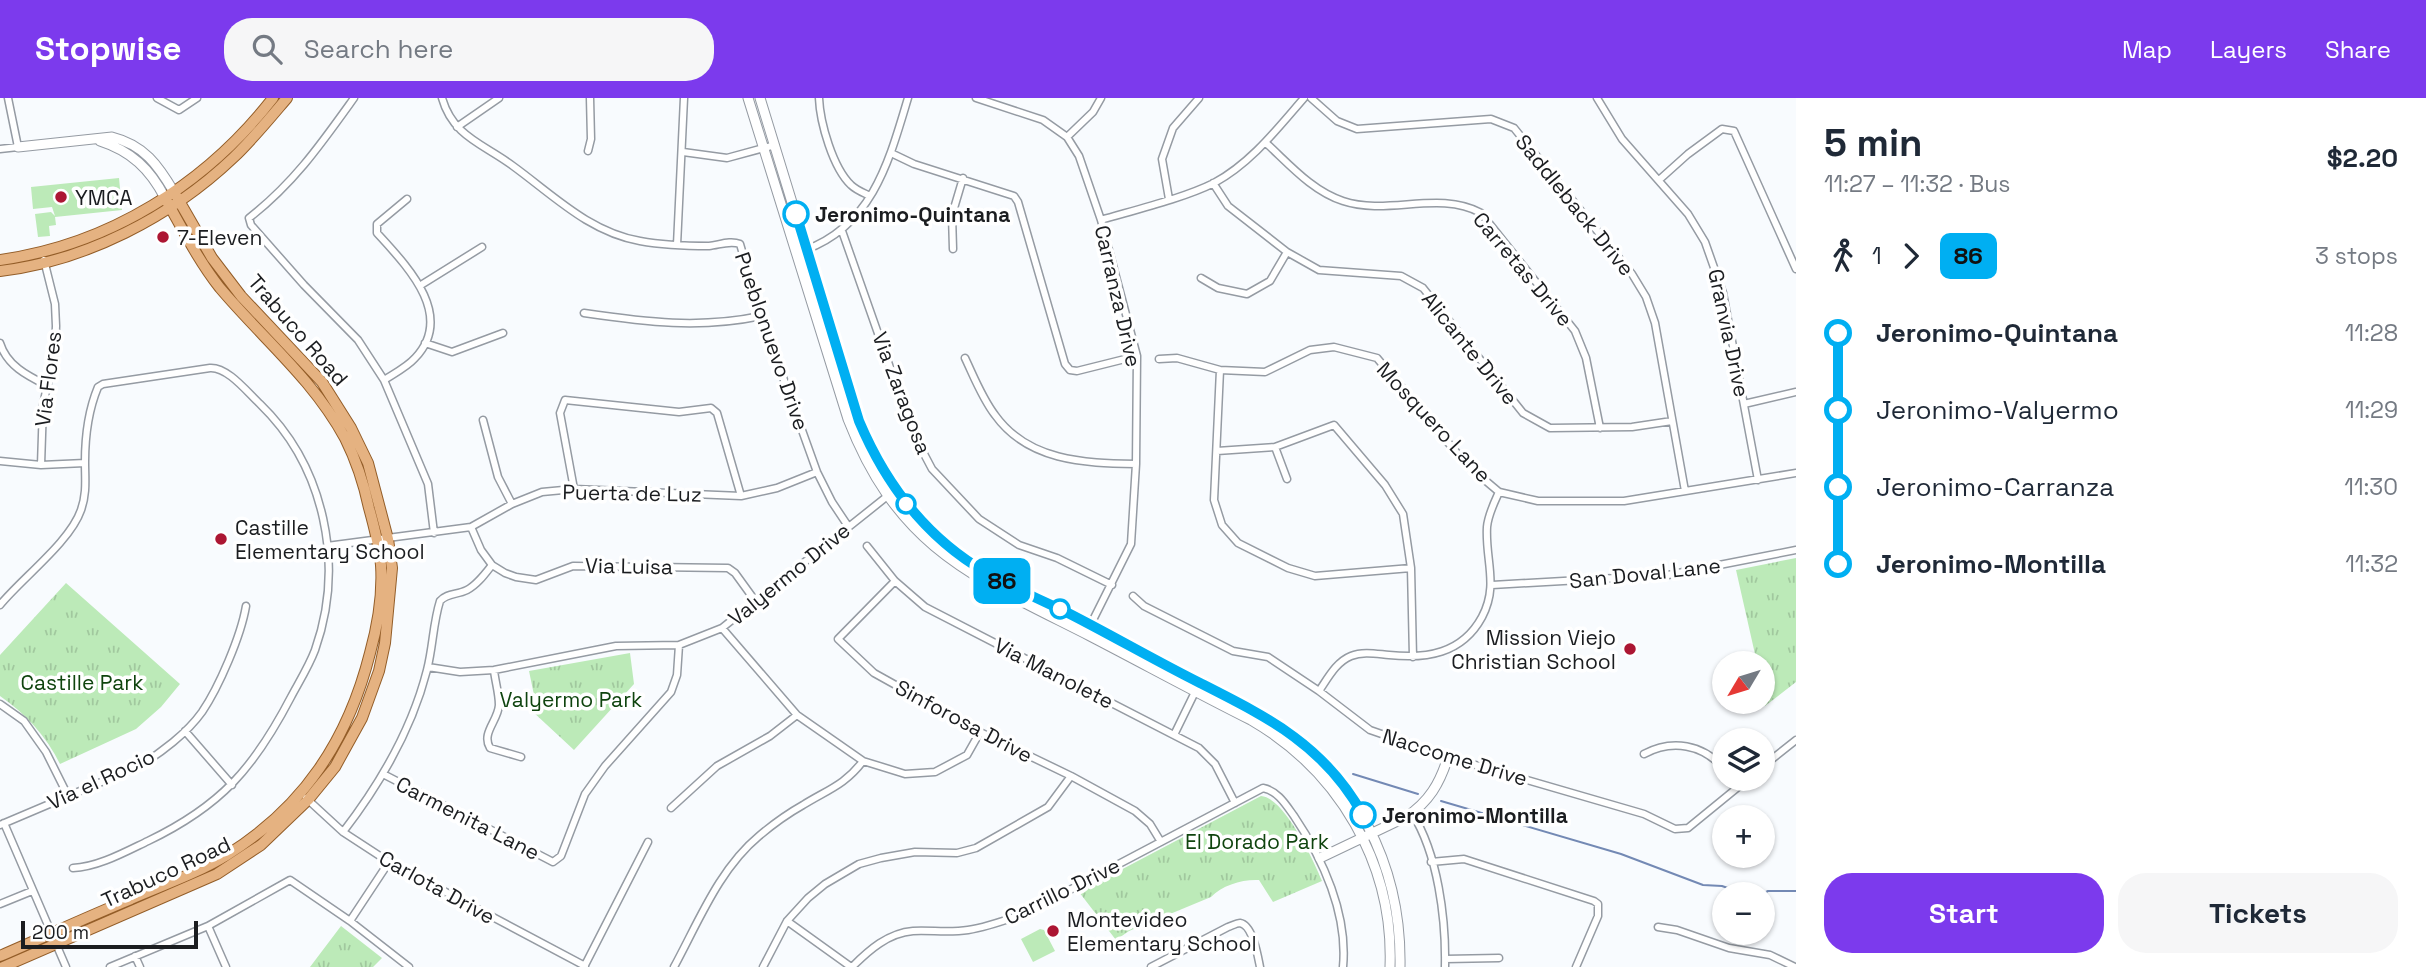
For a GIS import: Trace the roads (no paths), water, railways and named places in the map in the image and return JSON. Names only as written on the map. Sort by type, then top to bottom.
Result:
[{"type":"main road","points":[[172,199],[222,155],[274,98]]},
{"type":"main road","points":[[0,271],[91,237],[172,199],[232,159],[287,98]]},
{"type":"main road","points":[[748,98],[848,419],[860,448],[918,533],[978,579],[1088,629],[1197,687],[1264,727],[1296,750],[1333,789],[1363,838],[1378,875],[1385,904],[1390,967]]},
{"type":"main road","points":[[760,98],[859,421],[892,493]]},
{"type":"main road","points":[[18,147],[112,137],[140,148],[158,166],[172,199]]},
{"type":"main road","name":"Trabuco Road","points":[[3,967],[217,874],[261,845],[304,797],[335,744],[355,705],[376,629],[380,604],[382,539],[362,479],[339,428],[302,374],[205,267],[172,199]]},
{"type":"main road","points":[[0,260],[43,257]]},
{"type":"main road","points":[[1197,687],[1269,718],[1309,748],[1346,788],[1373,833],[1394,895],[1399,927],[1400,967]]},
{"type":"main road","points":[[1320,858],[1412,813],[1436,788],[1448,757]]},
{"type":"main road","name":"Trabuco Road","points":[[0,956],[226,856],[304,797]]},
{"type":"street","points":[[0,149],[18,147],[8,98]]},
{"type":"street","points":[[156,98],[178,110],[197,98]]},
{"type":"street","points":[[354,98],[316,153],[291,181],[249,218],[251,225],[304,285],[358,341],[384,380],[428,484],[434,533]]},
{"type":"street","name":"Pueblonuevo Drive","points":[[442,98],[445,109],[457,127],[474,143],[502,158],[565,208],[609,232],[639,241],[677,245],[711,246],[733,242],[740,244],[761,316],[817,472],[848,526]]},
{"type":"street","points":[[457,127],[499,98]]},
{"type":"street","points":[[588,151],[591,139],[590,98]]},
{"type":"street","points":[[677,245],[684,98]]},
{"type":"street","points":[[819,98],[823,125],[842,174],[853,188],[870,196]]},
{"type":"street","points":[[797,253],[827,242],[857,215],[882,176],[908,98]]},
{"type":"street","name":"Carranza Drive","points":[[976,98],[1043,120],[1067,137],[1079,156],[1101,220],[1136,356],[1136,464],[1131,544],[1088,629]]},
{"type":"street","points":[[1067,137],[1093,112],[1101,98]]},
{"type":"street","points":[[1169,199],[1162,159],[1173,128],[1199,98]]},
{"type":"street","points":[[1101,220],[1213,183],[1244,163],[1266,143],[1304,98]]},
{"type":"street","name":"Saddleback Drive","points":[[1311,98],[1337,121],[1357,129],[1490,119],[1514,128],[1639,285],[1655,323],[1685,491]]},
{"type":"street","name":"Granvia Drive","points":[[1599,99],[1622,139],[1688,214],[1705,242],[1717,270],[1758,480]]},
{"type":"street","points":[[1658,180],[1722,129],[1734,131],[1796,269]]},
{"type":"street","name":"Carretas Drive","points":[[1266,143],[1303,178],[1324,193],[1344,202],[1375,207],[1451,204],[1467,206],[1481,213],[1575,331],[1586,358],[1600,428]]},
{"type":"street","points":[[683,152],[727,158],[775,145]]},
{"type":"street","points":[[891,153],[914,164],[1014,196],[1065,364],[1070,370],[1077,371],[1136,356]]},
{"type":"street","points":[[953,248],[952,215],[963,178]]},
{"type":"street","name":"Alicante Drive","points":[[1213,183],[1228,206],[1287,252],[1319,270],[1401,276],[1423,288],[1523,413],[1550,428],[1632,427],[1672,421]]},
{"type":"street","points":[[384,380],[416,357],[425,343],[430,327],[430,311],[421,285],[377,233],[377,224],[407,199]]},
{"type":"street","name":"Via Zaragosa","points":[[842,231],[913,433],[932,469],[979,519],[1018,545],[1057,558],[1112,585]]},
{"type":"street","points":[[421,285],[482,247]]},
{"type":"street","points":[[1201,278],[1218,288],[1247,294],[1270,281],[1287,252]]},
{"type":"street","name":"Via Flores","points":[[41,465],[43,405],[55,351],[56,326],[55,304],[43,257]]},
{"type":"street","points":[[584,313],[674,324],[711,324],[761,316]]},
{"type":"street","points":[[425,343],[452,352],[503,333]]},
{"type":"street","points":[[0,343],[8,359],[28,376],[48,386]]},
{"type":"street","name":"Mosquero Lane","points":[[1158,359],[1177,358],[1220,370],[1265,372],[1310,350],[1334,347],[1377,358],[1467,466],[1499,492],[1538,501],[1623,501],[1796,473]]},
{"type":"street","points":[[965,358],[995,415],[1018,440],[1050,455],[1085,463],[1136,464]]},
{"type":"street","points":[[0,605],[71,529],[81,512],[86,490],[86,430],[98,387],[110,382],[210,368],[222,369],[262,406],[294,444],[311,475],[321,504],[327,546],[328,590],[323,624],[314,652],[273,731],[256,758],[232,785],[172,830],[85,867],[73,868]]},
{"type":"street","points":[[1220,370],[1214,500],[1222,525],[1238,543],[1288,568],[1315,576],[1411,568]]},
{"type":"street","points":[[1744,404],[1796,392]]},
{"type":"street","points":[[574,489],[560,413],[565,400],[679,412],[711,408],[717,413],[741,496]]},
{"type":"street","points":[[483,421],[498,477],[512,504]]},
{"type":"street","points":[[1217,451],[1275,447],[1334,425],[1385,485],[1403,514],[1411,568],[1413,657]]},
{"type":"street","points":[[1275,447],[1287,479]]},
{"type":"street","points":[[0,461],[41,465],[85,463]]},
{"type":"street","name":"Puerta de Luz","points":[[327,546],[471,527],[512,504],[542,492],[574,489],[741,496],[777,488],[817,472]]},
{"type":"street","points":[[1319,691],[1336,666],[1353,655],[1413,657],[1438,654],[1466,636],[1483,615],[1492,586],[1488,524],[1499,492]]},
{"type":"street","name":"Valyermo Drive","points":[[428,667],[460,672],[494,670],[616,646],[680,645],[722,628],[892,493]]},
{"type":"street","points":[[343,832],[383,774],[402,736],[428,667],[440,601],[445,596],[471,587],[492,565],[481,550],[471,527]]},
{"type":"street","name":"Via Manolete","points":[[867,546],[895,581],[925,607],[1199,748],[1213,761],[1235,803]]},
{"type":"street","name":"San Doval Lane","points":[[1492,586],[1668,575],[1796,550]]},
{"type":"street","name":"Via Luisa","points":[[492,565],[505,573],[536,580],[573,566],[728,568],[757,602]]},
{"type":"street","name":"Sinforosa Drive","points":[[895,581],[838,639],[874,673],[980,733],[1071,776],[1135,811],[1150,824],[1161,842]]},
{"type":"street","name":"Naccome Drive","points":[[1133,596],[1144,606],[1233,651],[1268,657],[1370,730],[1448,757],[1644,814],[1675,830],[1688,828],[1733,791]]},
{"type":"street","name":"Via el Rocio","points":[[2,824],[150,760],[184,731],[195,721],[206,704],[238,638],[246,606]]},
{"type":"street","points":[[722,628],[797,715],[863,761],[905,774],[935,772],[967,755],[980,733]]},
{"type":"street","name":"Carmenita Lane","points":[[383,774],[553,862],[561,856],[585,794],[605,766],[671,692],[677,676],[680,645]]},
{"type":"street","points":[[494,670],[499,706],[486,742],[490,748],[521,757]]},
{"type":"street","points":[[1174,735],[1197,687]]},
{"type":"street","points":[[0,704],[24,721],[46,752],[68,796]]},
{"type":"street","points":[[671,808],[717,766],[769,736],[797,715]]},
{"type":"street","points":[[184,731],[232,785]]},
{"type":"street","points":[[1775,757],[1796,740]]},
{"type":"street","points":[[1644,754],[1656,747],[1668,745],[1695,748],[1712,758]]},
{"type":"street","points":[[674,967],[712,896],[736,859],[779,821],[851,777],[863,761]]},
{"type":"street","points":[[763,967],[787,921],[825,884],[859,864],[915,852],[967,852],[1048,807],[1059,796],[1071,776]]},
{"type":"street","name":"Carrillo Drive","points":[[852,967],[884,940],[909,932],[988,927],[1026,913],[1259,789],[1267,789],[1276,794],[1289,809],[1320,858]]},
{"type":"street","name":"Carlota Drive","points":[[304,797],[343,832],[389,862],[585,967]]},
{"type":"street","points":[[1412,813],[1422,831],[1444,913],[1445,967]]},
{"type":"street","points":[[2,824],[66,967]]},
{"type":"street","points":[[585,967],[648,842]]},
{"type":"street","points":[[1320,858],[1339,915],[1343,967]]},
{"type":"street","points":[[1431,862],[1464,859],[1594,901],[1598,904],[1598,916],[1576,967]]},
{"type":"street","points":[[350,921],[389,862]]},
{"type":"street","points":[[110,967],[208,926],[290,880],[350,921],[409,967]]},
{"type":"street","points":[[0,904],[32,891]]},
{"type":"street","points":[[787,921],[852,967]]},
{"type":"street","points":[[1151,967],[1237,924],[1245,925],[1251,933],[1260,967]]},
{"type":"street","points":[[208,926],[226,967]]},
{"type":"street","points":[[1658,927],[1676,930],[1729,948],[1770,954],[1795,967]]},
{"type":"street","points":[[135,956],[140,967]]},
{"type":"street","points":[[1445,959],[1499,958]]},
{"type":"waterway","points":[[1353,774],[1418,794]]},
{"type":"waterway","points":[[1441,801],[1621,854],[1703,885],[1712,885]]},
{"type":"waterway","points":[[1775,891],[1796,891]]},
{"type":"place","name":"YMCA","points":[[61,197]]},
{"type":"place","name":"Jeronimo-Quintana","points":[[796,214]]},
{"type":"place","name":"7-Eleven","points":[[163,237]]},
{"type":"place","name":"Castille Elementary School","points":[[221,539]]},
{"type":"place","name":"Mission Viejo Christian School","points":[[1630,649]]},
{"type":"place","name":"Jeronimo-Montilla","points":[[1363,815]]},
{"type":"place","name":"Montevideo Elementary School","points":[[1053,931]]},
{"type":"park label","name":"Castille Park","points":[[82,682]]},
{"type":"park label","name":"Valyermo Park","points":[[571,699]]},
{"type":"park label","name":"El Dorado Park","points":[[1257,841]]}]
